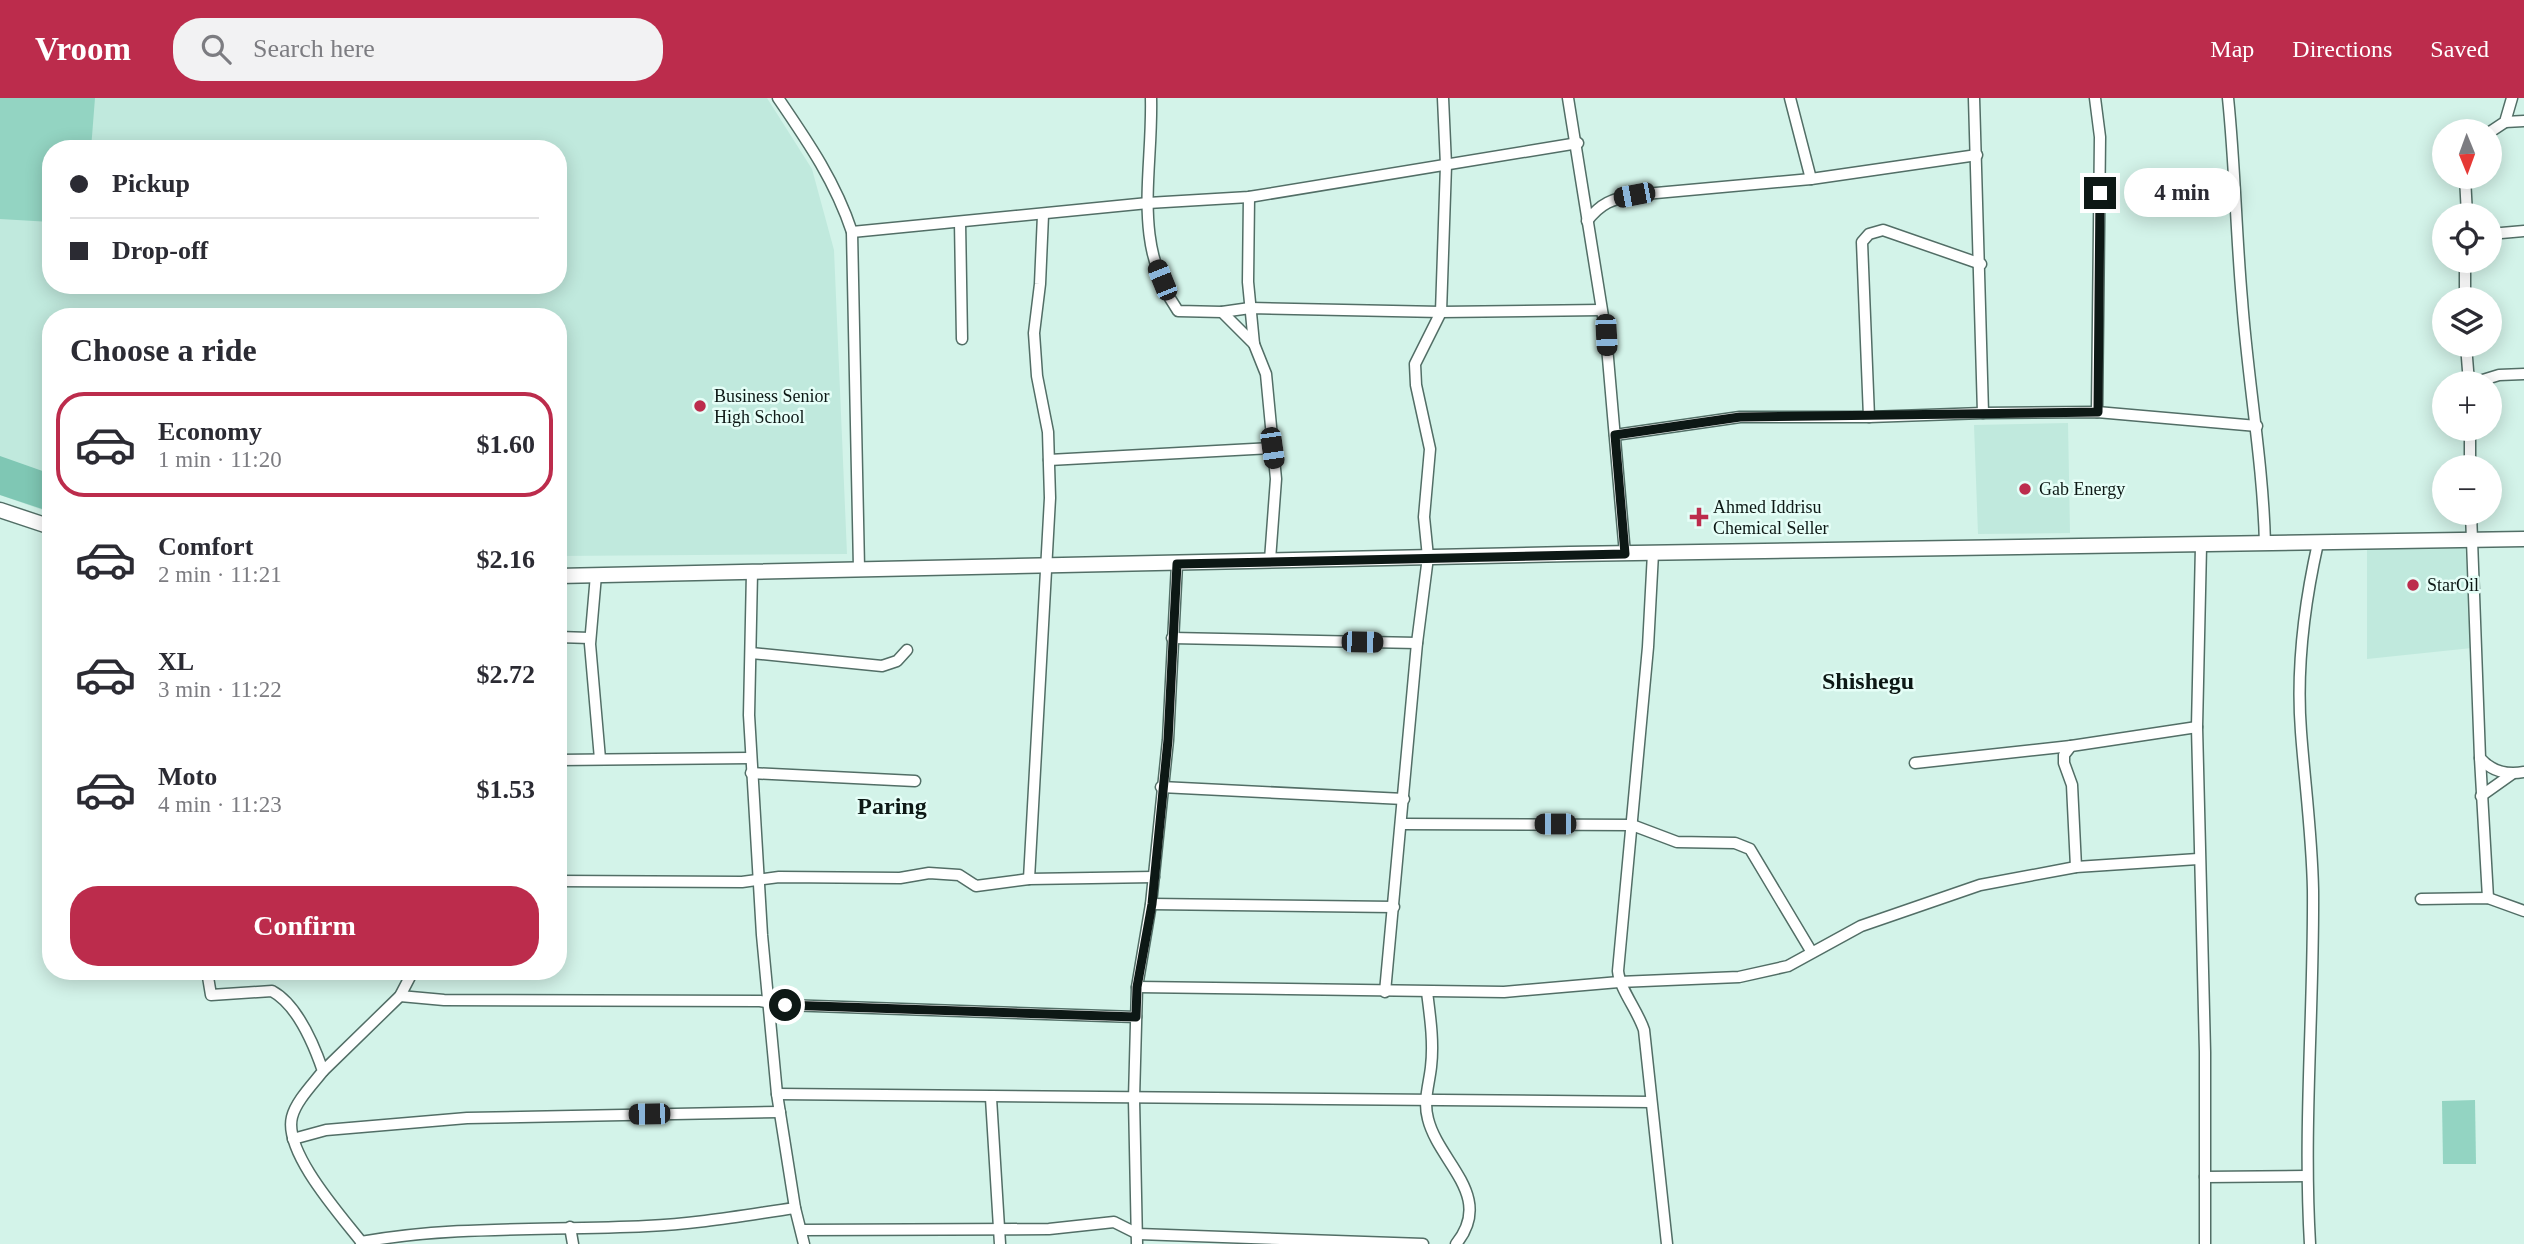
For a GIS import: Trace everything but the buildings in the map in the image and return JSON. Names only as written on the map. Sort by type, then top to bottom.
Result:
[{"type":"main road","points":[[0,510],[42,524]]},
{"type":"main road","points":[[567,576],[1428,557],[2524,539]]},
{"type":"street","points":[[778,98],[825,166],[840,196],[852,232],[859,568]]},
{"type":"street","points":[[1151,98],[1147,203],[1149,247],[1178,311],[1601,310]]},
{"type":"street","points":[[1385,992],[1417,643],[1428,557],[1424,517],[1430,449],[1416,385],[1415,364],[1441,312],[1446,165],[1443,98]]},
{"type":"street","points":[[1568,98],[1578,143],[1601,310],[1625,554]]},
{"type":"street","points":[[1790,98],[1811,179]]},
{"type":"street","points":[[1974,98],[1981,264],[1983,412]]},
{"type":"street","points":[[2095,98],[2100,137],[2098,412]]},
{"type":"street","points":[[2228,98],[2242,302],[2257,426],[2265,544]]},
{"type":"street","points":[[2512,98],[2504,122],[2524,121]]},
{"type":"street","points":[[852,232],[1147,203],[1249,197],[1578,143]]},
{"type":"street","points":[[1587,221],[1599,206],[1623,197],[1811,179],[1977,155]]},
{"type":"street","points":[[1249,197],[1250,309],[1254,344],[1266,374],[1276,479],[1270,561]]},
{"type":"street","points":[[1029,879],[1047,567],[1048,432],[1037,376],[1034,332],[1040,285],[1043,215]]},
{"type":"street","points":[[960,222],[962,339]]},
{"type":"street","points":[[1869,417],[1862,242],[1869,233],[1883,230],[1981,264]]},
{"type":"street","points":[[2502,233],[2524,231]]},
{"type":"street","points":[[1222,312],[1254,344]]},
{"type":"street","points":[[2502,375],[2524,374]]},
{"type":"street","points":[[1615,435],[1740,417],[1869,417],[1983,412],[2098,412],[2257,426]]},
{"type":"street","points":[[1049,460],[1272,448]]},
{"type":"street","points":[[2471,525],[2481,796],[2488,898]]},
{"type":"street","points":[[2310,1244],[2306,1177],[2313,890],[2310,803],[2301,730],[2302,642],[2305,602],[2318,543]]},
{"type":"street","points":[[2201,546],[2197,727],[2205,1244]]},
{"type":"street","points":[[1653,554],[1632,825],[1622,915],[1619,982],[1637,1009],[1644,1030],[1667,1244]]},
{"type":"street","points":[[1137,1239],[1134,1099],[1137,987],[1152,904],[1161,787],[1168,740],[1177,564]]},
{"type":"street","points":[[752,572],[750,758],[757,880],[777,1094],[795,1208],[804,1244]]},
{"type":"street","points":[[596,576],[590,638],[591,684],[600,758]]},
{"type":"street","points":[[567,637],[590,638]]},
{"type":"street","points":[[1172,638],[1417,643]]},
{"type":"street","points":[[751,653],[882,666],[897,660],[907,650]]},
{"type":"street","points":[[1915,762],[2071,746],[2197,727]]},
{"type":"street","points":[[2071,746],[2064,755],[2064,763],[2072,785],[2076,867]]},
{"type":"street","points":[[567,760],[750,758]]},
{"type":"street","points":[[2480,758],[2486,765],[2512,774]]},
{"type":"street","points":[[2481,796],[2512,774],[2524,772]]},
{"type":"street","points":[[751,773],[915,781]]},
{"type":"street","points":[[1161,787],[1404,799]]},
{"type":"street","points":[[1402,824],[1632,825],[1677,842],[1735,843],[1750,849],[1811,951]]},
{"type":"street","points":[[1137,987],[1504,992],[1619,982],[1739,977],[1788,966],[1811,951],[1861,926],[1980,885],[2076,867],[2199,859]]},
{"type":"street","points":[[567,881],[900,878],[929,873],[959,875],[976,886],[1029,879],[1154,877]]},
{"type":"street","points":[[2421,899],[2488,898],[2524,911]]},
{"type":"street","points":[[1152,904],[1394,906]]},
{"type":"street","points":[[209,980],[212,995],[272,991],[279,995],[287,1002],[314,1048],[323,1071]]},
{"type":"street","points":[[409,980],[400,996],[323,1071],[295,1110],[291,1123],[293,1139],[329,1203],[362,1243],[412,1235],[651,1226],[795,1208]]},
{"type":"street","points":[[1427,992],[1431,1023],[1431,1065],[1425,1101],[1434,1136],[1456,1167],[1465,1187],[1468,1229],[1456,1244]]},
{"type":"street","points":[[400,996],[444,1000],[769,1002],[785,1005],[1136,1017]]},
{"type":"street","points":[[777,1094],[1651,1102]]},
{"type":"street","points":[[991,1098],[1000,1244]]},
{"type":"street","points":[[293,1139],[326,1130],[467,1118],[780,1112]]},
{"type":"street","points":[[2205,1177],[2306,1177]]},
{"type":"street","points":[[801,1230],[1049,1229],[1114,1222],[1137,1239],[1423,1244]]},
{"type":"street","points":[[570,1227],[573,1244]]},
{"type":"shaded area","name":"Business Senior High School","points":[[0,98],[767,98],[812,169],[834,250],[847,554],[567,556],[567,308],[42,308],[42,510],[0,495]]},
{"type":"shaded area","points":[[0,98],[95,98],[92,140],[42,140],[42,221],[0,219]]},
{"type":"shaded area","points":[[2068,423],[2070,533],[1978,534],[1974,425]]},
{"type":"shaded area","points":[[2465,543],[2472,648],[2367,659],[2367,545]]},
{"type":"shaded area","points":[[2475,1100],[2476,1164],[2443,1164],[2442,1101]]},
{"type":"green space","points":[[0,456],[42,471],[42,509],[0,495]]},
{"type":"place","name":"Business Senior High School","points":[[700,406]]},
{"type":"place","name":"Gab Energy","points":[[2025,489]]},
{"type":"place","name":"Ahmed Iddrisu Chemical Seller","points":[[1699,517]]},
{"type":"place","name":"StarOil","points":[[2413,585]]},
{"type":"district","name":"Shishegu","points":[[1868,681]]},
{"type":"district","name":"Paring","points":[[892,806]]},
{"type":"route","points":[[785,1005],[1136,1017],[1137,987],[1152,904],[1161,787],[1168,740],[1177,564],[1625,554],[1615,435],[1659,426],[1740,417],[2098,412],[2100,193]]}]
